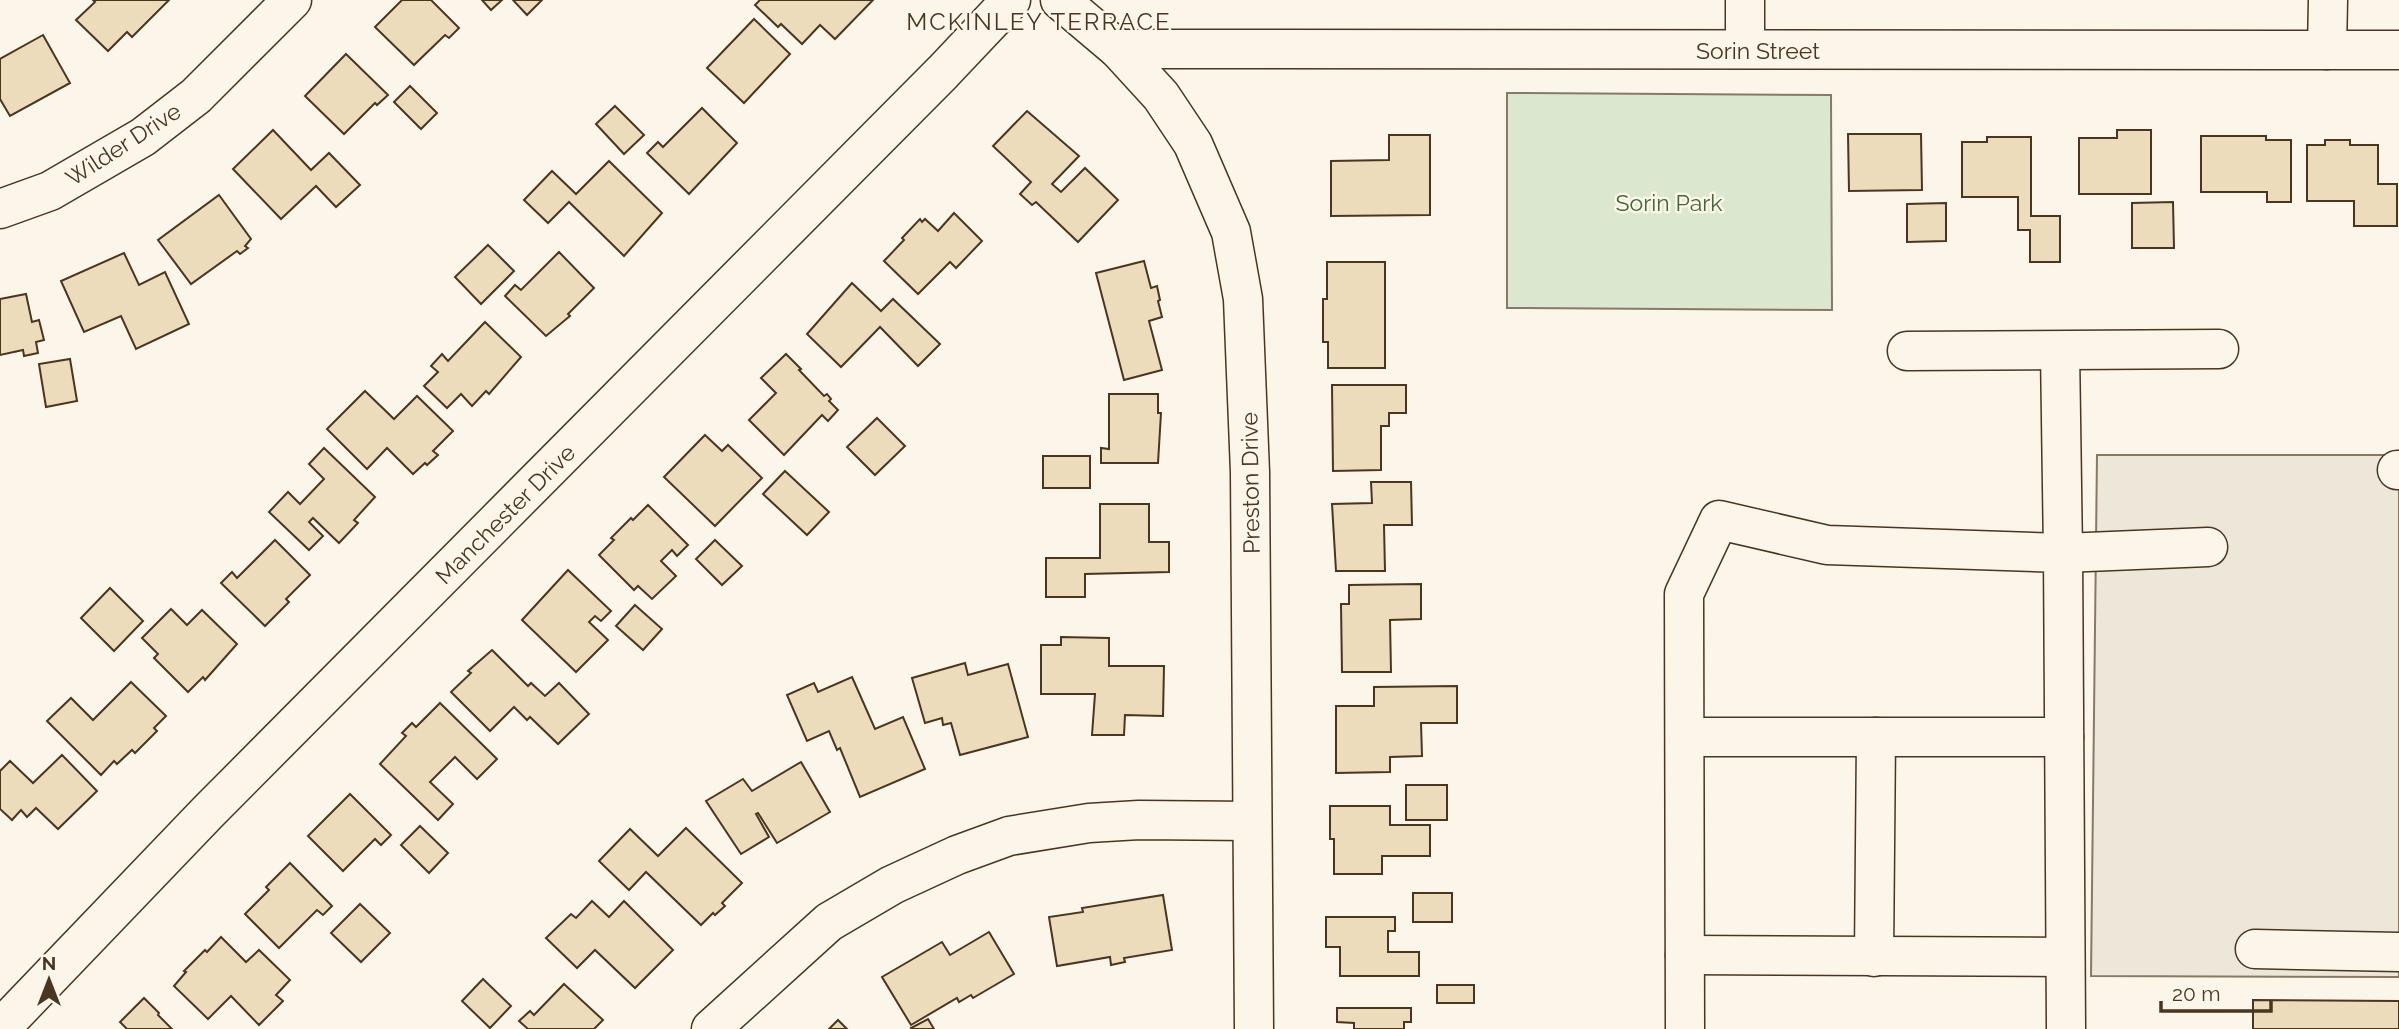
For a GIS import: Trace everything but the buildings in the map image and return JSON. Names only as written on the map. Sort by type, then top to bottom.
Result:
[{"type":"street","name":"Wilder Drive","points":[[0,209],[50,191],[143,137],[196,96],[292,0]]},
{"type":"street","name":"Manchester Drive","points":[[0,1029],[208,812],[943,72],[1011,0]]},
{"type":"street","name":"Preston Drive","points":[[1060,0],[1118,50],[1161,96],[1194,144],[1231,232],[1243,299],[1251,472],[1254,1029]]},
{"type":"street","points":[[1745,0],[1745,50]]},
{"type":"street","points":[[2326,50],[2328,0]]},
{"type":"street","name":"Sorin Street","points":[[1118,50],[2399,50]]},
{"type":"street","points":[[1907,351],[2219,349]]},
{"type":"street","points":[[2060,351],[2066,1029]]},
{"type":"street","points":[[1685,1029],[1684,594],[1719,520],[1827,545],[2063,553],[2208,547]]},
{"type":"street","points":[[1685,737],[2064,737]]},
{"type":"street","points":[[1874,957],[1876,737]]},
{"type":"street","points":[[711,1029],[829,922],[892,885],[957,855],[1009,836],[1088,823],[1139,820],[1252,821]]},
{"type":"street","points":[[2255,949],[2399,952]]},
{"type":"street","points":[[1685,955],[2065,957]]},
{"type":"green space","name":"Sorin Park","points":[[1507,93],[1831,95],[1832,310],[1507,308]]},
{"type":"shaded area","points":[[2097,455],[2399,455],[2399,977],[2091,976]]},
{"type":"district","name":"MCKINLEY TERRACE","points":[[1039,21]]}]
